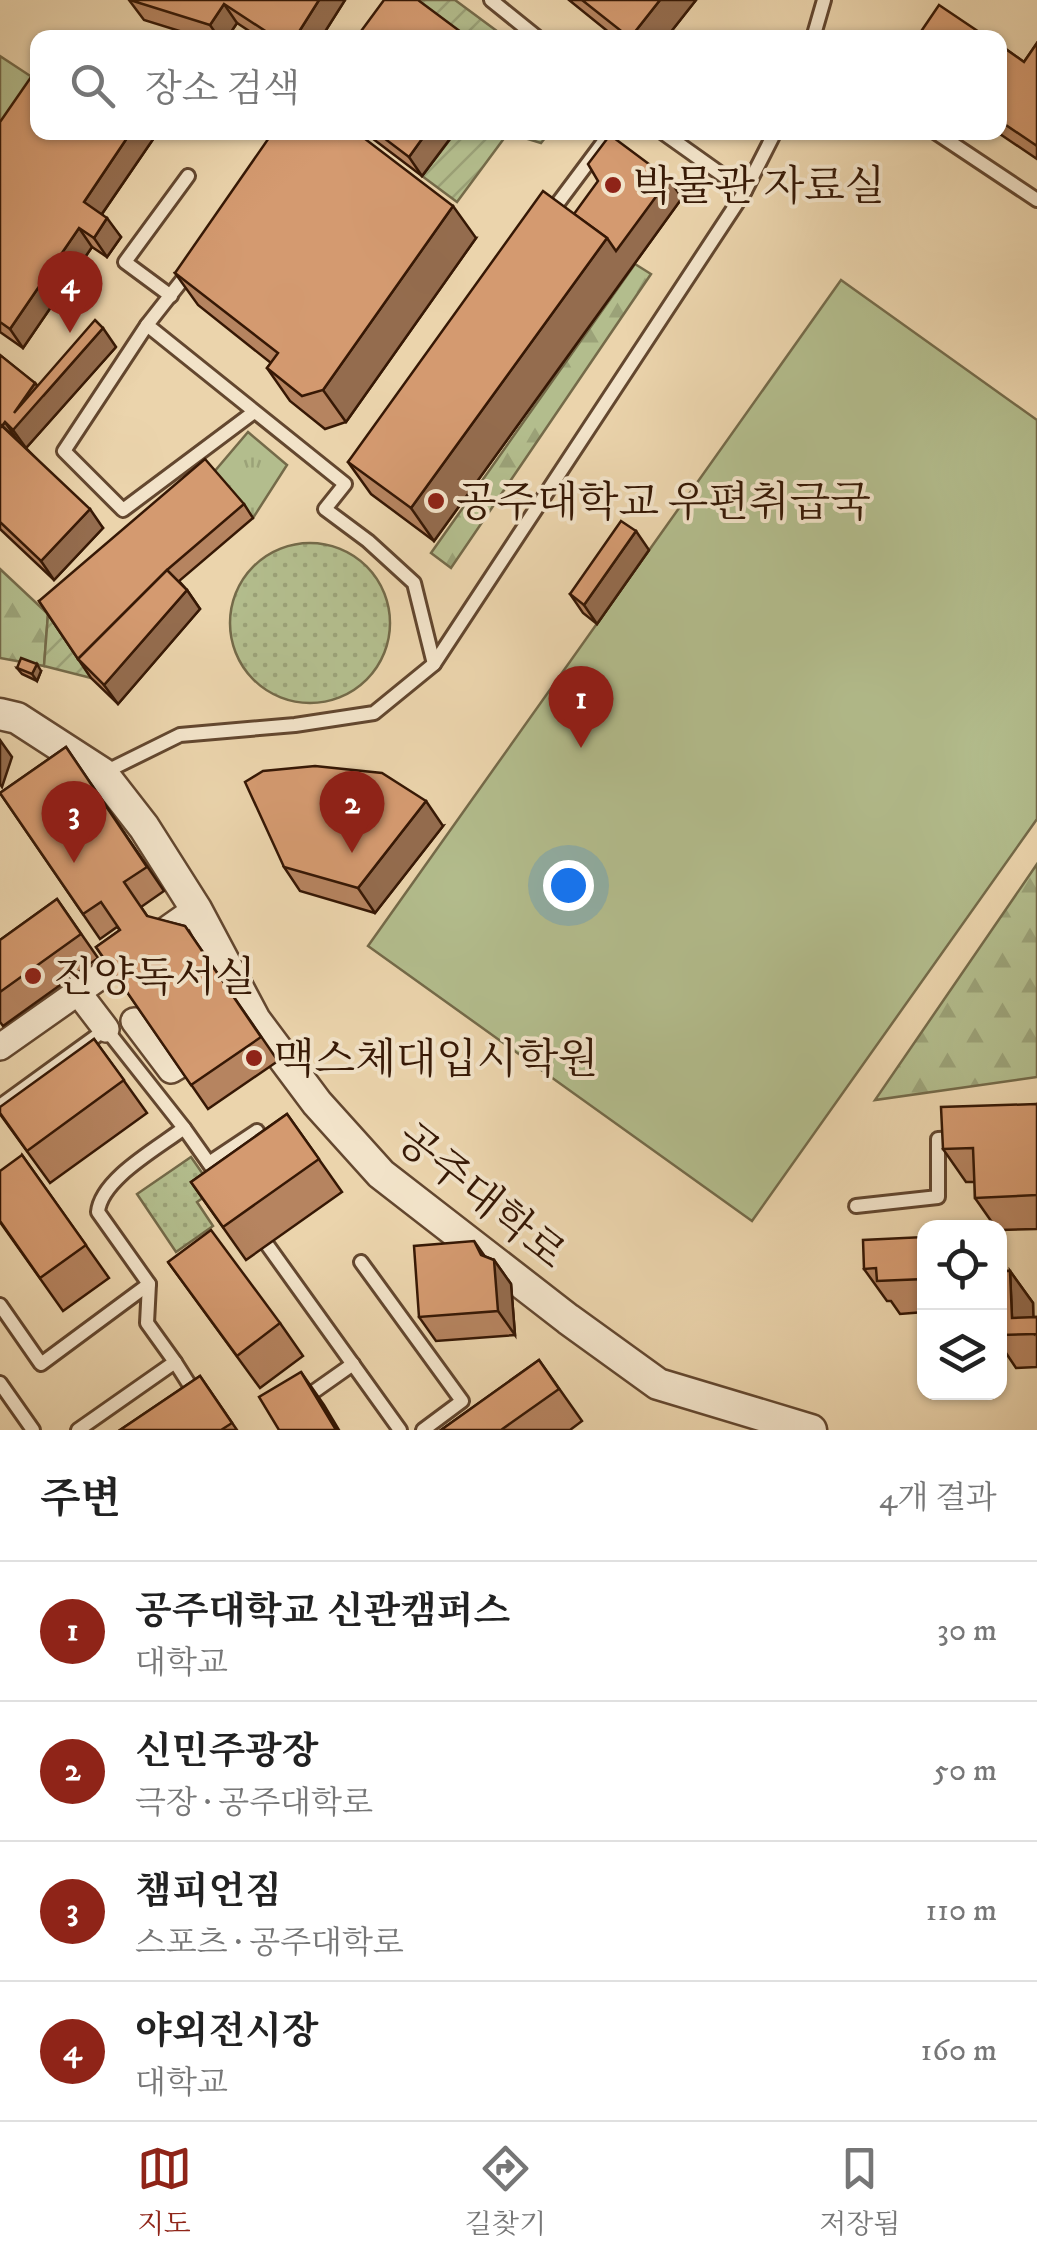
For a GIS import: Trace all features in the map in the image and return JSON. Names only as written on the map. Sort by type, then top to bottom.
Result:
[{"type":"street","name":"공주대학로","points":[[0,714],[17,718],[102,773],[144,828],[196,909],[238,1030],[317,1103],[381,1174],[658,1384],[811,1430]]},
{"type":"street","points":[[0,1047],[196,909]]},
{"type":"street","points":[[78,991],[106,1029]]},
{"type":"street","points":[[134,1021],[177,1080],[238,1030]]},
{"type":"lane","points":[[491,0],[528,30]]},
{"type":"lane","points":[[815,30],[824,0]]},
{"type":"lane","points":[[536,232],[605,140]]},
{"type":"lane","points":[[673,140],[745,191]]},
{"type":"lane","points":[[102,773],[180,736],[374,713],[434,664],[745,191],[771,140]]},
{"type":"lane","points":[[946,140],[1037,200]]},
{"type":"lane","points":[[171,296],[126,262],[188,176]]},
{"type":"lane","points":[[204,251],[146,326],[64,451],[124,510],[254,412]]},
{"type":"lane","points":[[146,326],[345,484]]},
{"type":"lane","points":[[357,468],[325,509],[414,583],[434,664]]},
{"type":"lane","points":[[0,1106],[106,1029],[232,1194]]},
{"type":"lane","points":[[184,1128],[110,1184],[99,1199],[98,1212],[149,1284],[147,1323],[202,1403]]},
{"type":"lane","points":[[209,1164],[257,1131]]},
{"type":"lane","points":[[856,1206],[938,1197],[938,1139],[977,1136]]},
{"type":"lane","points":[[254,1225],[400,1430]]},
{"type":"lane","points":[[360,1262],[462,1401],[424,1430]]},
{"type":"lane","points":[[0,1306],[41,1364],[149,1284]]},
{"type":"lane","points":[[78,1430],[175,1362]]},
{"type":"lane","points":[[294,1406],[354,1364]]},
{"type":"lane","points":[[0,1382],[32,1430]]},
{"type":"green space","points":[[411,0],[455,0],[496,30],[447,30]]},
{"type":"green space","points":[[0,56],[30,76],[30,93],[0,140]]},
{"type":"green space","points":[[449,140],[503,140],[457,202],[422,176]]},
{"type":"green space","points":[[635,264],[651,274],[451,568],[431,553]]},
{"type":"green space","points":[[841,280],[1037,420],[1037,819],[752,1221],[368,946]]},
{"type":"green space","points":[[248,432],[287,465],[253,518],[214,472]]},
{"type":"green space","points":[[310,543],[341,549],[367,566],[384,592],[390,623],[384,654],[367,680],[341,697],[310,703],[279,697],[253,680],[236,654],[230,623],[236,592],[253,566],[279,549]]},
{"type":"green space","points":[[0,569],[48,614],[44,666],[0,658]]},
{"type":"green space","points":[[48,614],[91,678],[44,666]]},
{"type":"green space","points":[[1037,864],[1037,1077],[875,1100]]},
{"type":"green space","points":[[191,1157],[214,1190],[197,1202],[213,1226],[176,1252],[137,1194]]},
{"type":"building","points":[[130,0],[319,0],[300,30],[264,30],[224,4],[210,25]]},
{"type":"building","points":[[384,0],[418,0],[458,30],[362,30]]},
{"type":"building","points":[[582,0],[660,0],[636,30],[620,30]]},
{"type":"building","points":[[939,5],[976,30],[922,30]]},
{"type":"building","points":[[1037,43],[1037,146],[1007,126],[1007,50],[1024,62]]},
{"type":"building","points":[[30,79],[30,140],[126,140],[84,202],[107,218],[94,238],[79,228],[10,329],[0,322],[0,122]]},
{"type":"building","points":[[267,140],[366,140],[453,206],[323,390],[302,396],[267,368],[278,353],[175,273]]},
{"type":"building","points":[[387,140],[421,140],[409,157]]},
{"type":"building","points":[[606,140],[617,140],[669,179],[616,251],[607,238],[574,214],[598,181],[588,164]]},
{"type":"building","points":[[543,191],[607,238],[411,508],[348,462]]},
{"type":"building","points":[[95,320],[103,328],[13,430],[5,422],[2,426],[0,355],[35,383],[14,413]]},
{"type":"building","points":[[2,426],[90,509],[41,561],[0,522]]},
{"type":"building","points":[[205,459],[244,504],[167,570],[78,659],[39,601]]},
{"type":"building","points":[[621,521],[636,531],[584,605],[570,594]]},
{"type":"building","points":[[167,570],[187,590],[104,685],[78,659]]},
{"type":"building","points":[[21,658],[37,664],[32,674],[17,668]]},
{"type":"building","points":[[66,747],[147,867],[124,882],[147,916],[185,926],[261,1037],[191,1085],[96,947],[120,930],[101,902],[83,914],[0,793]]},
{"type":"building","points":[[315,766],[382,773],[426,801],[358,888],[284,867],[245,782],[263,771]]},
{"type":"building","points":[[57,899],[81,934],[0,992],[0,940]]},
{"type":"building","points":[[94,1039],[124,1080],[27,1151],[0,1113],[0,1107]]},
{"type":"building","points":[[1037,1104],[1037,1195],[975,1198],[973,1148],[943,1149],[941,1107]]},
{"type":"building","points":[[287,1114],[319,1159],[223,1227],[191,1182]]},
{"type":"building","points":[[22,1155],[86,1245],[40,1278],[0,1221],[0,1171]]},
{"type":"building","points":[[211,1230],[280,1323],[237,1356],[168,1262]]},
{"type":"building","points":[[917,1237],[917,1279],[877,1281],[876,1268],[864,1269],[863,1240]]},
{"type":"building","points":[[474,1241],[481,1255],[494,1260],[498,1311],[419,1317],[414,1246]]},
{"type":"building","points":[[1007,1271],[1012,1318],[1037,1317],[1037,1334],[1007,1335]]},
{"type":"building","points":[[539,1360],[559,1389],[501,1430],[441,1430]]},
{"type":"building","points":[[301,1372],[336,1430],[279,1430],[259,1397]]},
{"type":"building","points":[[200,1376],[232,1423],[221,1430],[120,1430]]},
{"type":"place","name":"박물관 자료실","points":[[613,185]]},
{"type":"place","name":"야외전시장","points":[[70,333]]},
{"type":"place","name":"공주대학교 우편취급국","points":[[436,501]]},
{"type":"place","name":"공주대학교 신관캠퍼스","points":[[581,748]]},
{"type":"place","name":"신민주광장","points":[[352,853]]},
{"type":"place","name":"챔피언짐","points":[[74,863]]},
{"type":"place","name":"진양독서실","points":[[33,976]]},
{"type":"place","name":"맥스체대입시학원","points":[[254,1058]]}]
